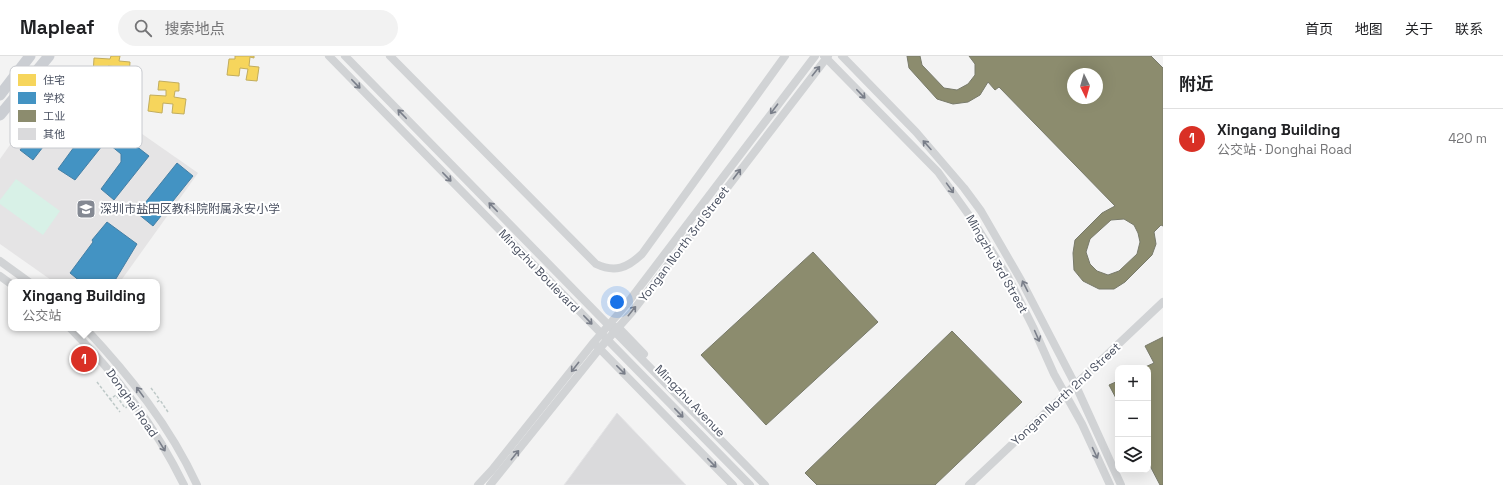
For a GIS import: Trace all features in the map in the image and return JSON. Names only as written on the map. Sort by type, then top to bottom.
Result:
[{"type":"main road","points":[[41,66],[49,56]]},
{"type":"main road","points":[[0,95],[10,81]]},
{"type":"main road","points":[[0,115],[10,103]]},
{"type":"street","name":"Mingzhu Boulevard","points":[[330,56],[750,485]]},
{"type":"street","name":"Mingzhu Boulevard","points":[[346,56],[765,485]]},
{"type":"street","points":[[390,56],[596,264],[606,269],[616,269],[630,264],[642,254],[786,56]]},
{"type":"street","name":"Yongan North 3rd Street","points":[[490,485],[597,345],[606,328],[626,305],[815,56]]},
{"type":"street","name":"Mingzhu 3rd Street","points":[[842,56],[920,137],[964,188],[981,211],[1022,282],[1076,386],[1121,485]]},
{"type":"street","name":"Yongan North 3rd Street","points":[[478,485],[597,345],[618,327],[632,312],[826,57]]},
{"type":"street","name":"Mingzhu 3rd Street","points":[[826,57],[938,172],[971,218],[1008,277],[1054,374],[1082,424],[1110,485]]},
{"type":"street","points":[[0,261],[25,279]]},
{"type":"street","name":"Yongan North 2nd Street","points":[[969,485],[1065,394],[1076,386],[1163,302]]},
{"type":"street","points":[[606,328],[618,327]]},
{"type":"street","name":"Mingzhu Avenue","points":[[618,327],[771,485]]},
{"type":"street","name":"Donghai Road","points":[[73,331],[111,372],[137,406],[174,465],[184,485]]},
{"type":"street","name":"Donghai Road","points":[[88,331],[137,387],[169,432],[196,485]]},
{"type":"street","points":[[597,345],[733,485]]},
{"type":"path","points":[[151,388],[160,400]]},
{"type":"path","points":[[110,399],[120,412]]},
{"type":"shaded area","name":"深圳市盐田区教科院附属永安小学","points":[[142,134],[198,173],[122,279],[50,279],[0,244],[0,159],[10,145],[10,148],[142,148]]},
{"type":"green space","points":[[16,179],[60,211],[43,235],[0,204],[0,200]]},
{"type":"building: 住宅","points":[[111,56],[120,56],[119,61],[130,62],[130,66],[94,66],[94,58],[110,59]]},
{"type":"building: 住宅","points":[[235,56],[254,56],[254,58],[250,57],[249,66],[259,67],[257,81],[246,80],[248,69],[240,68],[239,76],[227,75],[229,59],[235,59]]},
{"type":"building: 住宅","points":[[159,81],[179,83],[179,91],[175,91],[174,97],[186,99],[184,114],[172,113],[173,104],[163,103],[162,113],[148,111],[150,95],[166,96],[166,90],[158,90]]},
{"type":"building: 学校","points":[[21,148],[42,148],[33,160],[20,150]]},
{"type":"building: 学校","points":[[73,148],[100,148],[75,180],[58,169]]},
{"type":"building: 学校","points":[[114,148],[139,148],[149,156],[114,200],[101,189],[121,162],[121,154]]},
{"type":"building: 学校","points":[[177,163],[193,176],[153,226],[137,213]]},
{"type":"building: 学校","points":[[107,222],[137,244],[116,279],[77,279],[70,273],[93,242],[92,240]]},
{"type":"building: 工业","points":[[907,56],[920,56],[922,65],[944,88],[957,90],[968,84],[975,75],[975,64],[969,56],[1151,56],[1163,68],[1163,226],[1161,225],[1154,232],[1156,244],[1152,255],[1125,282],[1114,289],[1099,289],[1083,281],[1074,270],[1073,253],[1075,240],[1102,213],[1115,206],[999,87],[995,90],[988,82],[980,95],[968,102],[953,104],[937,99],[909,68]],"holes":[[[1124,219],[1134,225],[1140,242],[1137,254],[1119,271],[1108,275],[1097,271],[1090,264],[1086,252],[1090,239],[1111,220]]]},
{"type":"building: 工业","points":[[813,252],[878,322],[766,425],[701,355]]},
{"type":"building: 工业","points":[[952,331],[1022,402],[935,485],[817,485],[805,473]]},
{"type":"building: 工业","points":[[1163,337],[1163,485],[1160,485],[1151,468],[1151,365],[1150,365],[1154,363],[1145,346]]},
{"type":"building: 工业","points":[[1115,382],[1115,396],[1109,385]]},
{"type":"building: 其他","points":[[617,413],[686,485],[564,485]]},
{"type":"place","name":"深圳市盐田区教科院附属永安小学","points":[[86,209]]},
{"type":"place","name":"Xingang Building","points":[[84,359]]}]
